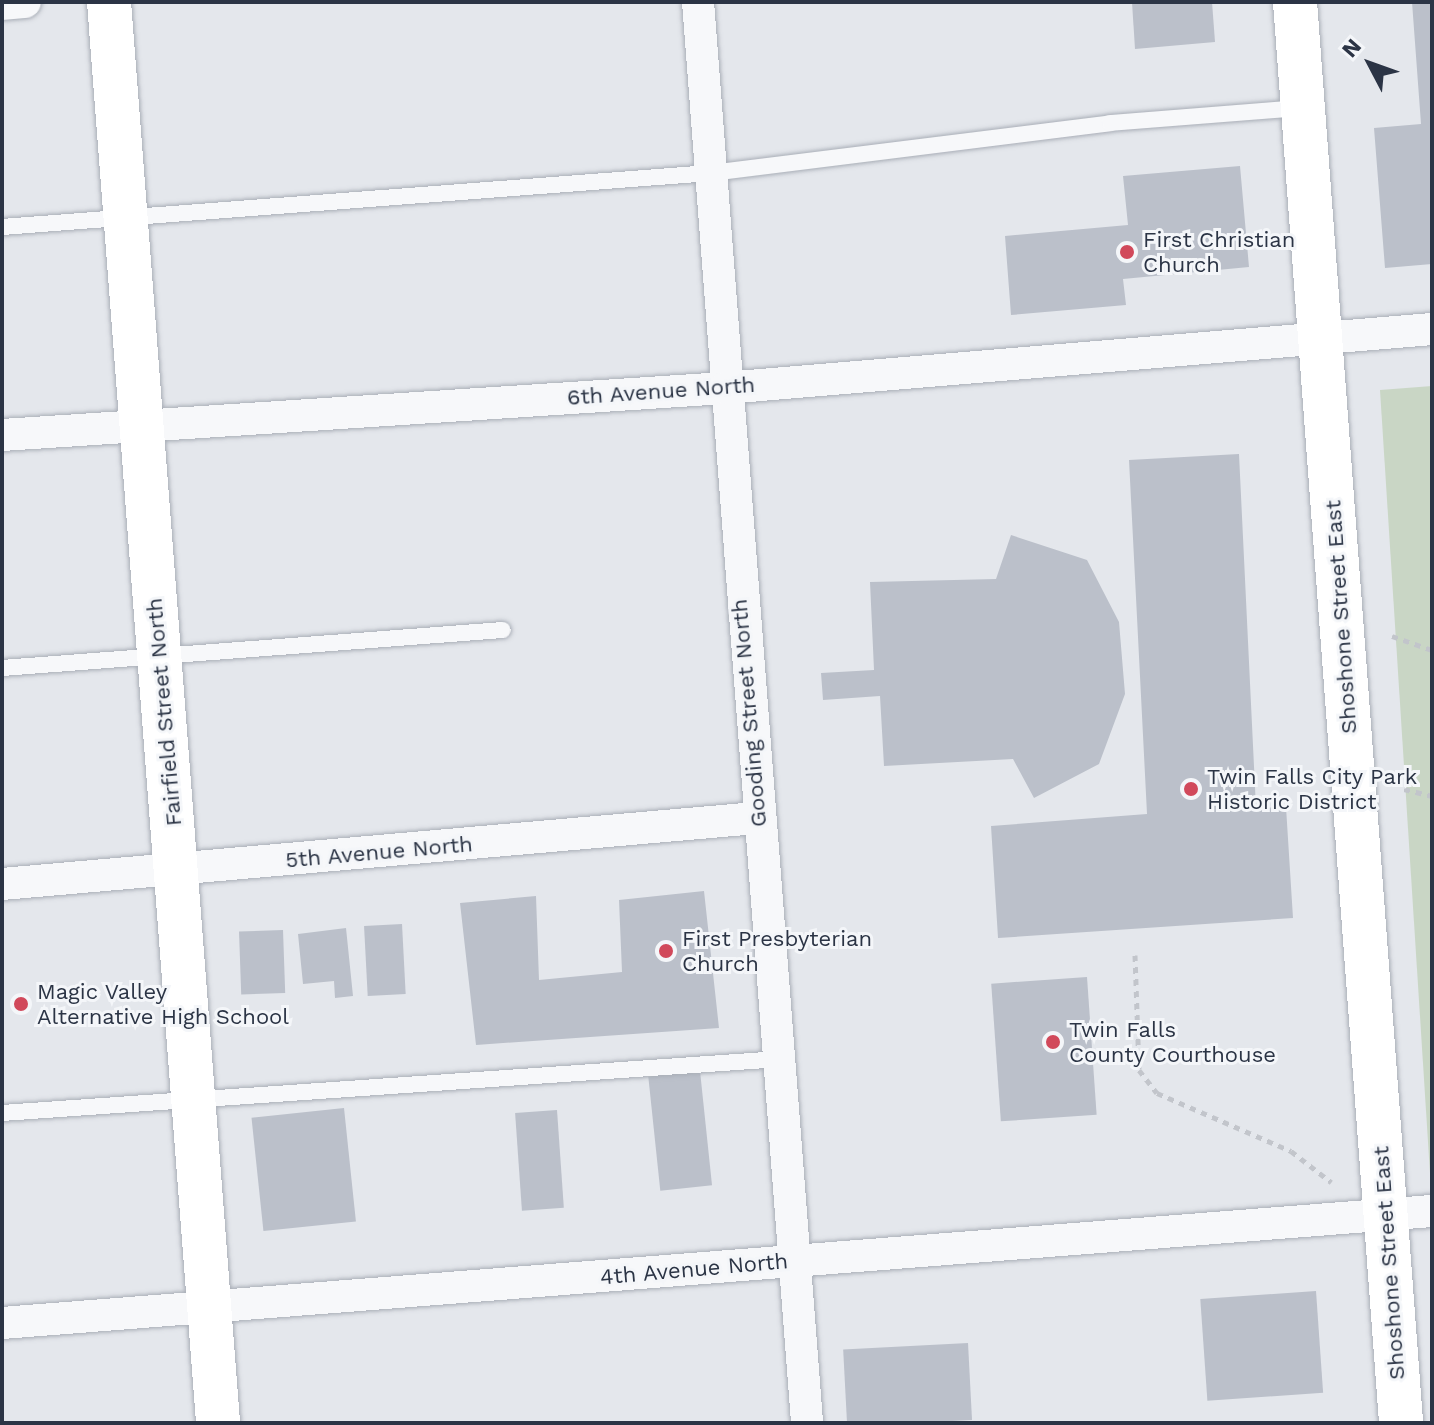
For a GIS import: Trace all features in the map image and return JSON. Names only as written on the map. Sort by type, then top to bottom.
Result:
[{"type":"street","points":[[2,4],[25,2]]},
{"type":"street","name":"Fairfield Street North","points":[[109,2],[218,1423]]},
{"type":"street","name":"Gooding Street North","points":[[698,2],[757,818],[780,1059],[807,1423]]},
{"type":"street","name":"Shoshone Street East","points":[[1295,2],[1401,1423]]},
{"type":"street","name":"6th Avenue North","points":[[2,435],[725,388],[1432,329]]},
{"type":"street","name":"5th Avenue North","points":[[2,884],[757,818]]},
{"type":"street","name":"4th Avenue North","points":[[2,1323],[1432,1211]]},
{"type":"lane","points":[[2,227],[711,173],[1110,123],[1303,108]]},
{"type":"lane","points":[[2,668],[503,630]]},
{"type":"lane","points":[[2,1113],[780,1059]]},
{"type":"path","points":[[1392,636],[1432,650]]},
{"type":"path","points":[[1404,789],[1432,796]]},
{"type":"path","points":[[1135,955],[1139,1070],[1157,1093],[1291,1151],[1331,1182]]},
{"type":"green space","points":[[1432,386],[1432,1173],[1430,1173],[1380,390]]},
{"type":"building","points":[[1132,2],[1212,2],[1215,42],[1135,49]]},
{"type":"building","points":[[1412,2],[1432,2],[1432,264],[1385,268],[1374,128],[1421,124]]},
{"type":"building","name":"First Christian Church","points":[[1240,166],[1249,267],[1123,279],[1126,305],[1011,315],[1005,236],[1128,225],[1123,176]]},
{"type":"building","points":[[1239,454],[1256,808],[1286,807],[1293,918],[998,938],[991,826],[1147,814],[1129,460]]},
{"type":"building","points":[[1011,535],[1087,560],[1119,622],[1125,694],[1099,764],[1034,798],[1013,759],[884,766],[880,696],[823,700],[821,673],[874,670],[870,582],[996,579]]},
{"type":"building","name":"First Presbyterian Church","points":[[704,891],[719,1028],[476,1045],[460,903],[536,896],[539,980],[622,972],[619,900]]},
{"type":"building","points":[[402,924],[406,994],[368,996],[364,926]]},
{"type":"building","points":[[346,928],[353,996],[335,998],[334,981],[303,984],[298,934]]},
{"type":"building","points":[[283,930],[285,993],[241,994],[239,932]]},
{"type":"building","points":[[1087,977],[1097,1115],[1001,1121],[991,984]]},
{"type":"building","points":[[700,1071],[712,1185],[660,1191],[648,1076]]},
{"type":"building","points":[[344,1108],[356,1221],[263,1231],[252,1118]]},
{"type":"building","points":[[557,1110],[564,1208],[522,1211],[515,1113]]},
{"type":"building","points":[[1316,1291],[1323,1393],[1207,1401],[1200,1299]]},
{"type":"building","points":[[968,1343],[972,1420],[847,1423],[843,1350]]},
{"type":"place","name":"First Christian Church","points":[[1127,252]]},
{"type":"place","name":"Twin Falls City Park Historic District","points":[[1191,789]]},
{"type":"place","name":"First Presbyterian Church","points":[[666,951]]},
{"type":"place","name":"Magic Valley Alternative High School","points":[[21,1004]]},
{"type":"place","name":"Twin Falls County Courthouse","points":[[1053,1042]]}]
